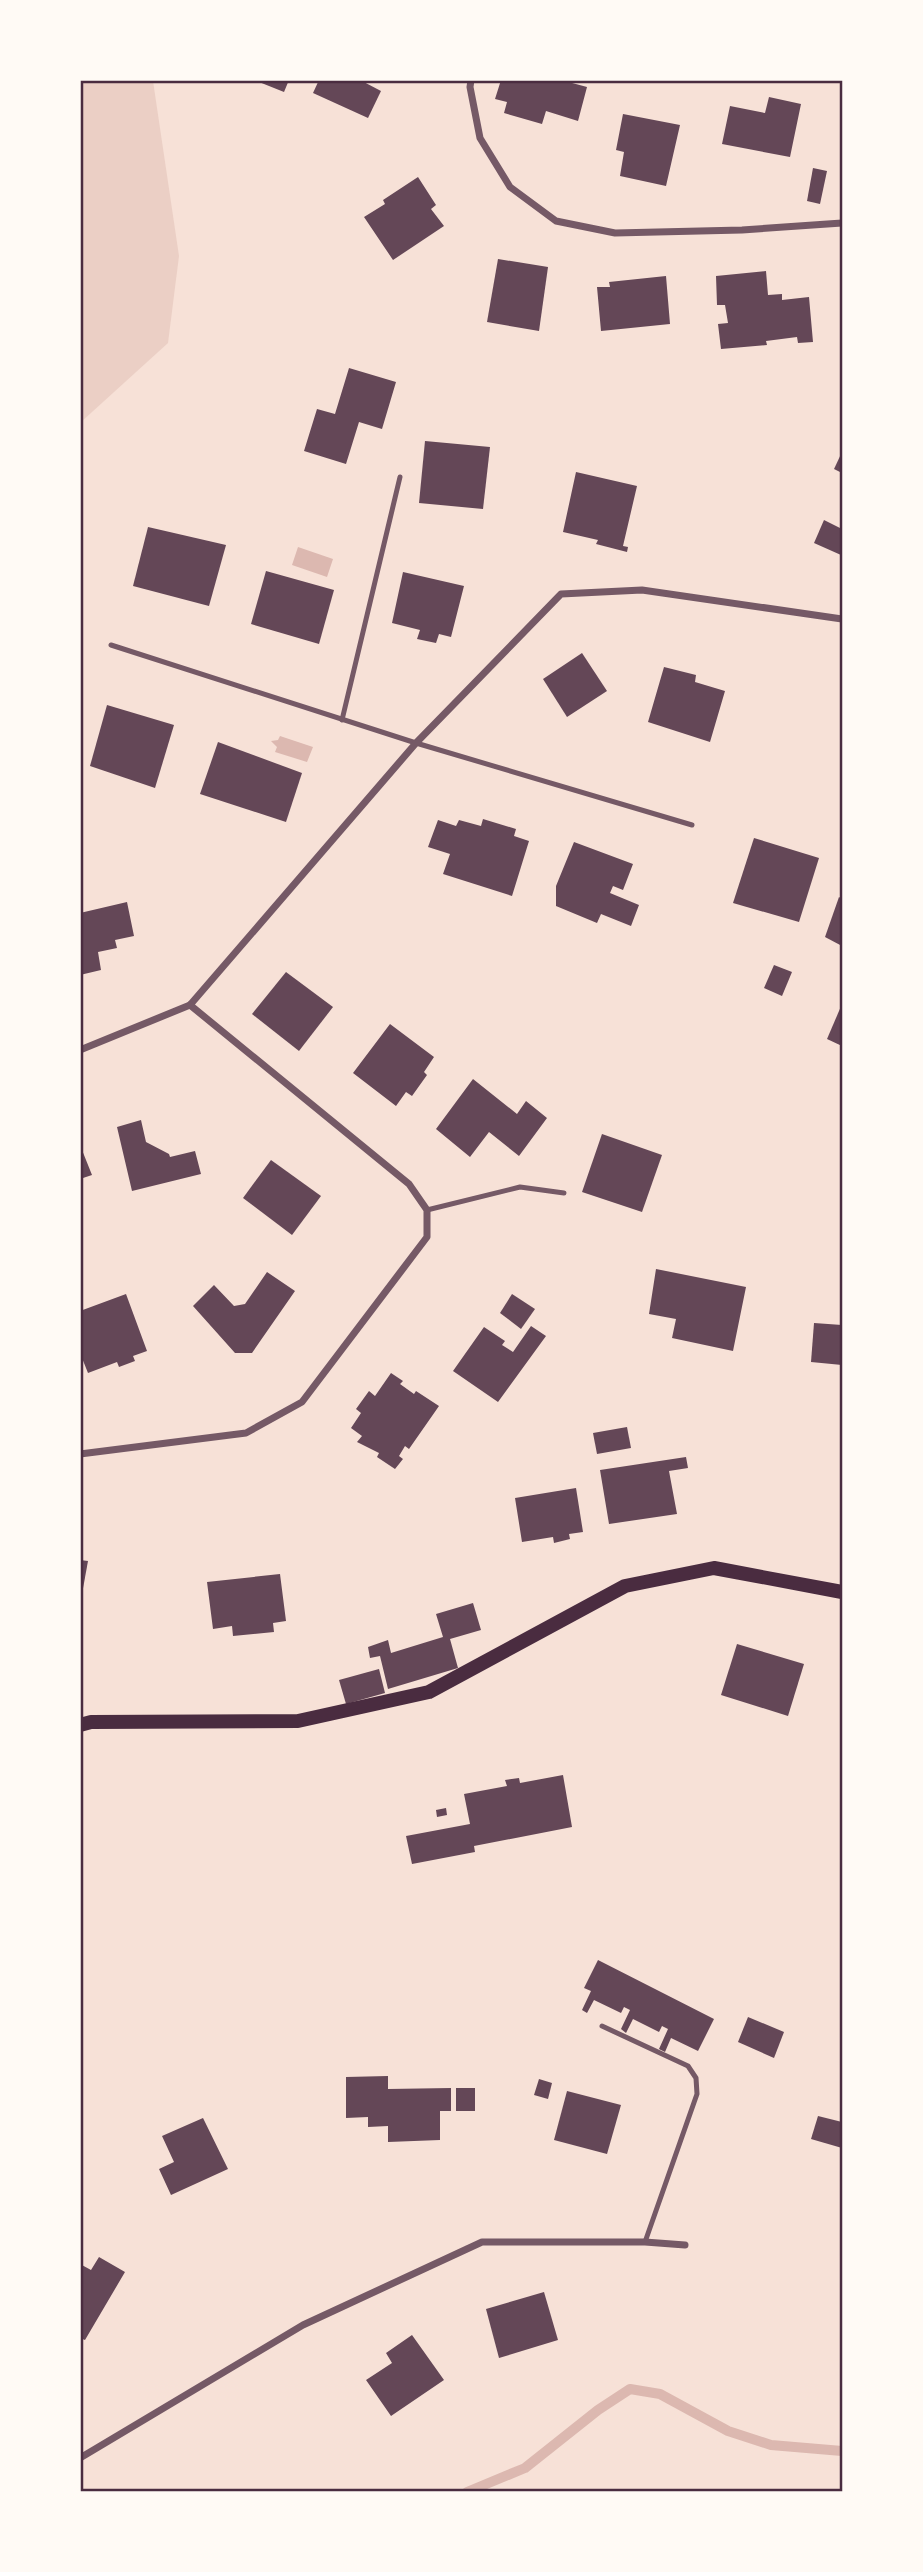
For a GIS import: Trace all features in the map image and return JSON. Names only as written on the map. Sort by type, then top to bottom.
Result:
[{"type":"main road","points":[[80,1725],[91,1722],[298,1721],[429,1692],[625,1586],[714,1567],[842,1592]]},
{"type":"street","points":[[471,80],[480,138],[510,187],[556,221],[615,233],[742,230],[842,223]]},
{"type":"street","points":[[80,1050],[190,1005],[416,743],[561,594],[642,590],[842,620]]},
{"type":"street","points":[[80,1454],[247,1433],[302,1402],[426,1237],[427,1210],[409,1184],[190,1005]]},
{"type":"street","points":[[80,2458],[303,2325],[482,2242],[645,2242],[685,2245]]},
{"type":"lane","points":[[342,720],[400,477]]},
{"type":"lane","points":[[111,645],[416,743],[692,825]]},
{"type":"lane","points":[[427,1210],[520,1187],[564,1193]]},
{"type":"lane","points":[[602,2026],[688,2066],[696,2078],[697,2094],[645,2242]]},
{"type":"shaded area","points":[[81,80],[153,81],[179,256],[168,343],[81,422]]},
{"type":"shaded area","points":[[298,547],[333,559],[327,577],[292,565]]},
{"type":"shaded area","points":[[280,736],[313,747],[307,762],[275,752],[277,747],[271,741],[278,740]]},
{"type":"building","points":[[254,80],[289,80],[284,92]]},
{"type":"building","points":[[319,80],[360,80],[381,91],[368,118],[313,93]]},
{"type":"building","points":[[501,80],[561,80],[587,87],[578,121],[546,111],[542,124],[504,113],[507,102],[495,99]]},
{"type":"building","points":[[769,97],[801,104],[790,157],[722,144],[730,106],[765,113]]},
{"type":"building","points":[[623,114],[680,125],[666,186],[620,176],[624,152],[616,150]]},
{"type":"building","points":[[813,168],[827,171],[820,204],[807,201]]},
{"type":"building","points":[[418,177],[436,205],[431,209],[444,226],[393,260],[364,217],[385,204],[383,200]]},
{"type":"building","points":[[498,259],[548,267],[539,331],[487,322]]},
{"type":"building","points":[[766,271],[768,295],[782,294],[782,300],[809,297],[813,342],[798,343],[797,337],[766,341],[767,345],[721,349],[718,324],[728,323],[725,305],[717,305],[716,276]]},
{"type":"building","points":[[666,276],[670,324],[601,331],[597,287],[610,287],[609,282]]},
{"type":"building","points":[[349,368],[396,382],[382,429],[359,422],[346,464],[304,451],[317,409],[335,414]]},
{"type":"building","points":[[425,441],[490,447],[483,509],[419,503]]},
{"type":"building","points":[[842,452],[842,473],[834,469]]},
{"type":"building","points":[[576,472],[637,486],[623,546],[628,547],[627,552],[596,544],[598,540],[563,532]]},
{"type":"building","points":[[824,520],[842,529],[841,555],[814,543]]},
{"type":"building","points":[[148,527],[226,545],[209,606],[133,586]]},
{"type":"building","points":[[266,571],[334,590],[319,644],[251,624]]},
{"type":"building","points":[[403,572],[464,586],[451,637],[439,634],[436,643],[417,639],[420,630],[392,623]]},
{"type":"building","points":[[582,653],[607,691],[567,717],[543,679]]},
{"type":"building","points":[[664,667],[696,675],[695,682],[725,691],[710,742],[648,722]]},
{"type":"building","points":[[107,705],[174,725],[155,788],[90,766]]},
{"type":"building","points":[[218,742],[302,773],[286,822],[200,794]]},
{"type":"building","points":[[483,819],[516,829],[514,836],[529,841],[512,896],[443,874],[450,854],[428,847],[438,820],[456,826],[459,820],[481,826]]},
{"type":"building","points":[[754,838],[819,858],[799,922],[733,903]]},
{"type":"building","points":[[574,842],[633,864],[623,890],[613,886],[610,893],[639,905],[631,926],[601,914],[597,923],[556,906],[556,886]]},
{"type":"building","points":[[839,897],[842,899],[842,946],[825,937]]},
{"type":"building","points":[[127,902],[134,936],[115,940],[117,948],[98,952],[101,970],[80,975],[80,913]]},
{"type":"building","points":[[774,965],[792,972],[782,996],[764,988]]},
{"type":"building","points":[[286,972],[333,1007],[299,1051],[252,1014]]},
{"type":"building","points":[[842,1004],[842,1046],[827,1039]]},
{"type":"building","points":[[390,1024],[434,1057],[424,1072],[427,1075],[412,1096],[406,1092],[396,1106],[353,1073]]},
{"type":"building","points":[[473,1079],[517,1114],[526,1101],[547,1118],[519,1156],[489,1132],[470,1157],[436,1129]]},
{"type":"building","points":[[141,1120],[146,1142],[170,1157],[195,1151],[201,1174],[132,1191],[117,1127]]},
{"type":"building","points":[[602,1134],[662,1155],[642,1212],[582,1192]]},
{"type":"building","points":[[80,1145],[92,1175],[80,1179]]},
{"type":"building","points":[[271,1160],[321,1196],[292,1235],[243,1198]]},
{"type":"building","points":[[656,1269],[746,1287],[733,1351],[672,1338],[676,1319],[649,1314]]},
{"type":"building","points":[[267,1272],[295,1291],[252,1353],[235,1353],[193,1306],[214,1285],[234,1306],[245,1304]]},
{"type":"building","points":[[126,1294],[147,1351],[133,1356],[135,1361],[119,1367],[117,1362],[88,1373],[80,1353],[80,1311]]},
{"type":"building","points":[[512,1294],[535,1309],[521,1329],[500,1313]]},
{"type":"building","points":[[814,1323],[842,1325],[842,1365],[811,1362]]},
{"type":"building","points":[[531,1326],[546,1336],[498,1402],[453,1371],[484,1327],[505,1341],[502,1345],[513,1352]]},
{"type":"building","points":[[391,1373],[403,1381],[400,1384],[414,1394],[416,1391],[439,1406],[409,1449],[405,1446],[399,1456],[403,1459],[395,1469],[377,1457],[379,1453],[357,1442],[362,1436],[351,1428],[361,1413],[356,1409],[369,1391],[375,1396]]},
{"type":"building","points":[[627,1427],[631,1448],[597,1454],[593,1433]]},
{"type":"building","points":[[686,1457],[688,1468],[669,1471],[677,1514],[609,1524],[600,1470]]},
{"type":"building","points":[[576,1488],[583,1532],[569,1534],[570,1539],[554,1543],[553,1537],[522,1542],[515,1498]]},
{"type":"building","points":[[80,1560],[88,1561],[82,1594],[80,1594]]},
{"type":"building","points":[[280,1574],[286,1621],[273,1623],[274,1632],[233,1636],[232,1626],[213,1629],[207,1582]]},
{"type":"building","points":[[473,1603],[481,1630],[450,1639],[458,1668],[388,1689],[380,1656],[370,1658],[368,1647],[388,1640],[391,1653],[443,1637],[436,1614]]},
{"type":"building","points":[[737,1644],[804,1664],[788,1716],[721,1695]]},
{"type":"building","points":[[379,1669],[385,1693],[346,1704],[339,1680]]},
{"type":"building","points":[[563,1775],[572,1827],[474,1846],[475,1852],[412,1864],[406,1836],[470,1824],[464,1794],[507,1786],[505,1780],[519,1778],[520,1783]]},
{"type":"building","points":[[446,1808],[447,1815],[437,1817],[436,1810]]},
{"type":"building","points":[[598,1960],[714,2019],[698,2051],[671,2038],[665,2052],[659,2049],[668,2029],[662,2026],[659,2032],[633,2019],[626,2033],[621,2029],[630,2010],[624,2007],[621,2013],[594,2000],[587,2013],[582,2010],[591,1991],[584,1988]]},
{"type":"building","points":[[748,2017],[784,2032],[774,2058],[738,2042]]},
{"type":"building","points":[[388,2076],[388,2089],[451,2088],[451,2111],[440,2111],[440,2140],[388,2142],[388,2126],[368,2127],[368,2117],[346,2118],[346,2077]]},
{"type":"building","points":[[539,2079],[552,2083],[548,2099],[534,2095]]},
{"type":"building","points":[[456,2088],[475,2088],[475,2111],[456,2111]]},
{"type":"building","points":[[567,2091],[621,2105],[607,2154],[554,2140]]},
{"type":"building","points":[[818,2116],[842,2122],[842,2148],[811,2139]]},
{"type":"building","points":[[203,2118],[228,2169],[171,2195],[159,2169],[174,2162],[162,2136]]},
{"type":"building","points":[[99,2257],[125,2272],[85,2340],[80,2338],[80,2264],[91,2270]]},
{"type":"building","points":[[544,2292],[558,2340],[499,2358],[486,2309]]},
{"type":"building","points":[[412,2335],[444,2380],[391,2416],[366,2380],[392,2363],[386,2353]]},
{"type":"waterway","points":[[467,2492],[525,2468],[598,2410],[630,2389],[660,2394],[728,2431],[771,2445],[842,2451]]}]
